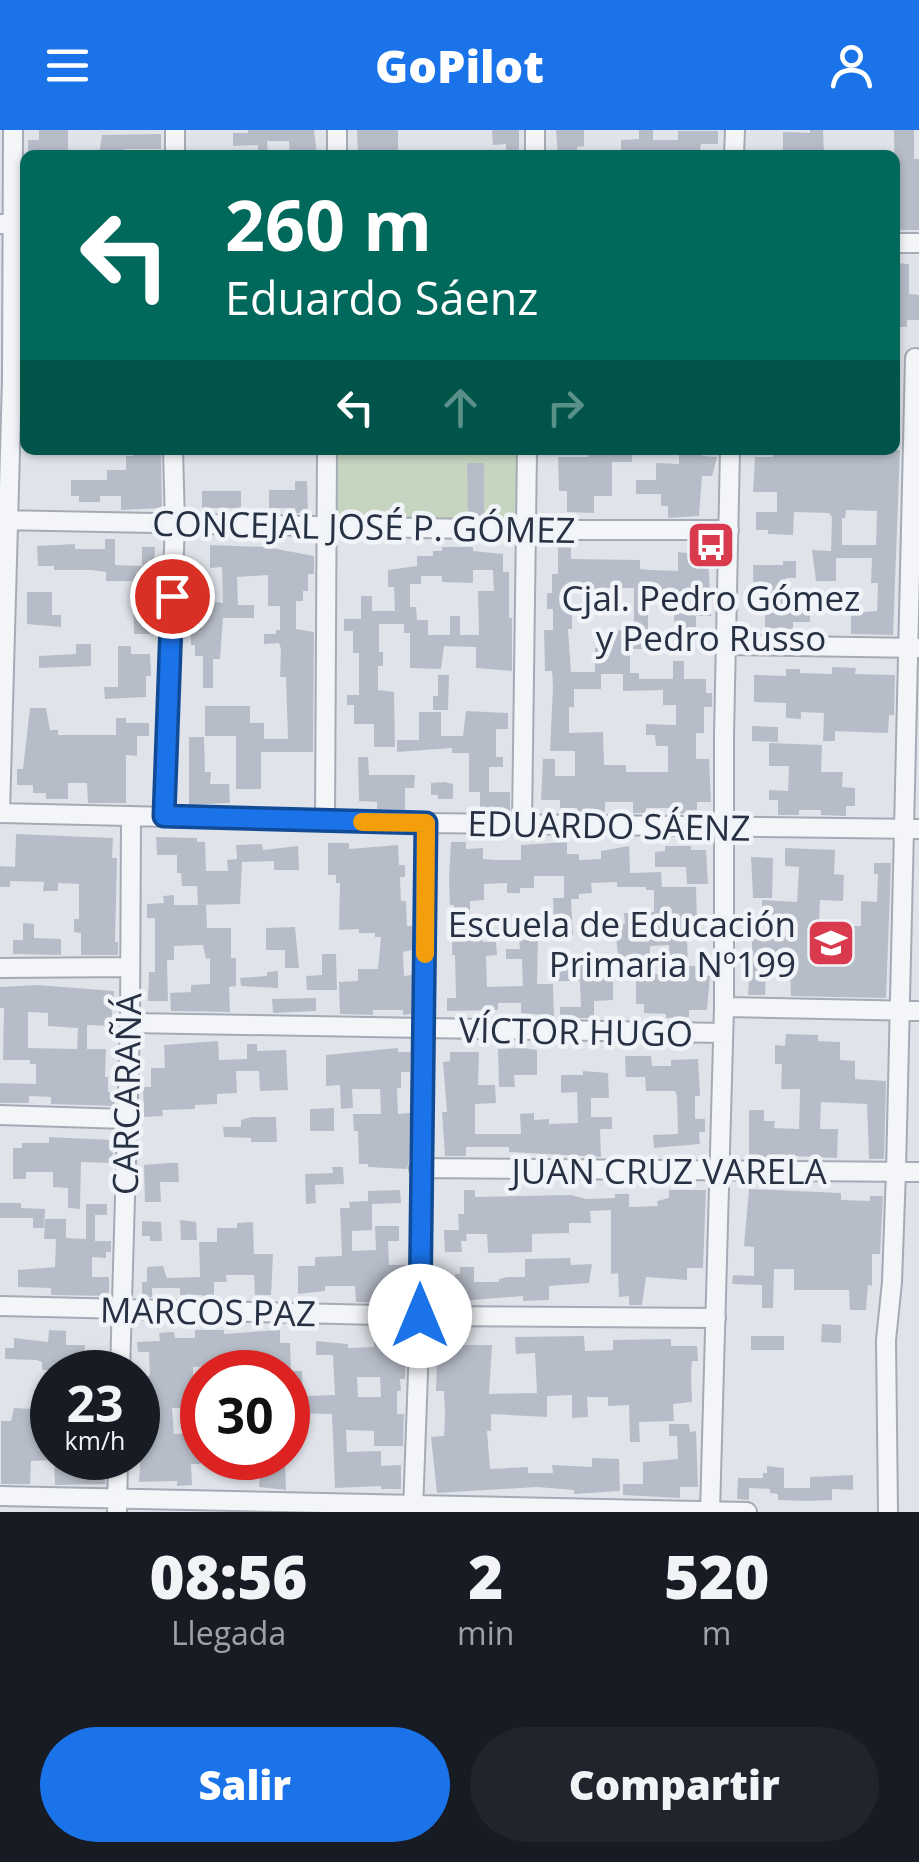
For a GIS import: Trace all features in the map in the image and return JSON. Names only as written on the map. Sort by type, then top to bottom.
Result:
[{"type":"street","points":[[0,813],[13,130]]},
{"type":"street","points":[[888,1512],[886,1340],[892,1282],[898,1011],[911,828],[917,358]]},
{"type":"street","points":[[164,816],[174,455]]},
{"type":"street","points":[[325,821],[327,455]]},
{"type":"street","points":[[522,824],[526,455]]},
{"type":"street","points":[[710,1511],[724,1008],[730,455]]},
{"type":"street","name":"CONCEJAL JOSÉ P. GÓMEZ","points":[[4,520],[729,530]]},
{"type":"street","points":[[728,646],[914,648]]},
{"type":"street","name":"EDUARDO SÁENZ","points":[[0,813],[911,828]]},
{"type":"street","name":"CARCARAÑÁ","points":[[121,1350],[130,1024],[131,816]]},
{"type":"street","points":[[413,1508],[420,1316],[426,823]]},
{"type":"street","points":[[0,968],[129,968]]},
{"type":"street","name":"VÍCTOR HUGO","points":[[724,1008],[919,1011]]},
{"type":"street","name":"VÍCTOR HUGO","points":[[130,1024],[722,1033]]},
{"type":"street","points":[[0,1116],[126,1119]]},
{"type":"street","name":"JUAN CRUZ VARELA","points":[[419,1168],[919,1172]]},
{"type":"street","name":"MARCOS PAZ","points":[[0,1306],[716,1318]]},
{"type":"street","points":[[0,1496],[118,1505],[746,1512]]},
{"type":"green space","points":[[338,455],[517,455],[516,520],[337,516]]},
{"type":"building","points":[[39,130],[68,130],[68,150],[28,150],[28,140],[39,140]]},
{"type":"building","points":[[314,130],[316,150],[290,150],[289,141],[267,141],[268,150],[258,150],[258,145],[233,146],[233,133]]},
{"type":"building","points":[[357,130],[398,130],[398,150],[358,150]]},
{"type":"building","points":[[492,130],[519,130],[519,150],[506,150],[506,144],[493,145]]},
{"type":"building","points":[[556,130],[584,130],[584,146],[558,150]]},
{"type":"building","points":[[639,130],[653,130],[653,140],[678,140],[678,131],[718,131],[718,144],[701,144],[700,150],[621,150],[621,140],[639,139]]},
{"type":"building","points":[[823,130],[824,150],[783,150],[783,132]]},
{"type":"building","points":[[894,130],[914,130],[914,159],[919,159],[919,230],[900,230],[900,150],[894,150]]},
{"type":"building","points":[[161,134],[161,149],[100,150],[102,135]]},
{"type":"building","points":[[900,263],[909,264],[909,294],[919,295],[919,320],[907,320],[907,327],[900,327]]},
{"type":"building","points":[[161,455],[162,508],[121,510],[121,496],[79,502],[79,496],[71,496],[71,480],[107,480],[107,470],[126,470],[126,456]]},
{"type":"building","points":[[632,455],[632,462],[612,462],[612,496],[594,496],[594,513],[567,512],[567,491],[559,491],[558,457]]},
{"type":"building","points":[[679,455],[717,457],[712,476],[702,476],[699,516],[668,518],[668,506],[661,506],[661,494],[636,494],[636,480],[656,480],[656,463],[679,464]]},
{"type":"building","points":[[900,455],[893,635],[851,634],[851,613],[877,611],[878,583],[871,583],[872,558],[836,558],[836,581],[816,581],[812,550],[831,551],[829,513],[794,512],[793,535],[756,530],[756,512],[777,512],[777,492],[753,492],[755,457]],"holes":[[[846,510],[877,511],[876,545],[842,545],[842,518]]]},
{"type":"building","points":[[467,463],[484,463],[484,516],[468,516]]},
{"type":"building","points":[[295,481],[307,481],[308,513],[296,513],[295,508],[269,508],[269,490],[295,490]]},
{"type":"building","points":[[202,491],[241,491],[241,508],[202,508]]},
{"type":"building","points":[[105,539],[115,539],[115,565],[142,566],[142,547],[155,547],[150,634],[134,634],[133,581],[106,581],[106,572],[38,566],[37,546],[75,544],[75,549],[105,549]]},
{"type":"building","points":[[210,545],[266,547],[314,556],[314,574],[308,574],[308,591],[303,591],[303,601],[296,601],[296,629],[314,632],[313,752],[261,752],[261,789],[236,789],[236,736],[205,736],[205,706],[250,706],[250,723],[264,723],[264,739],[288,739],[286,677],[280,677],[281,649],[279,643],[264,644],[264,634],[280,630],[280,606],[268,606],[268,575],[237,577],[238,605],[254,605],[254,618],[223,618],[220,659],[213,659],[213,688],[203,688],[203,656],[195,656],[195,645],[191,645],[190,599],[223,603],[222,567],[210,568]]},
{"type":"building","points":[[558,546],[571,546],[571,559],[640,560],[640,569],[650,570],[678,571],[678,552],[708,555],[711,616],[696,616],[696,627],[688,627],[688,633],[675,633],[674,613],[690,614],[691,593],[663,592],[663,600],[648,600],[648,633],[672,633],[672,649],[630,649],[630,673],[639,673],[639,679],[673,679],[673,661],[684,661],[684,679],[706,679],[706,693],[712,693],[712,707],[704,707],[704,733],[696,733],[696,759],[709,759],[711,802],[697,802],[697,814],[669,813],[669,808],[646,808],[646,813],[633,813],[633,802],[605,802],[605,812],[577,812],[577,808],[560,808],[560,800],[541,800],[543,759],[555,759],[555,776],[575,776],[575,751],[550,751],[553,686],[552,671],[545,671],[544,630],[553,630],[553,609],[547,609],[547,593],[552,593],[552,574],[558,574]],"holes":[[[568,587],[591,587],[590,600],[602,600],[602,588],[634,588],[634,631],[611,630],[611,648],[595,648],[595,672],[571,672],[568,629],[572,629],[572,612],[568,612]],[[601,674],[623,674],[623,691],[663,690],[663,705],[676,705],[676,725],[646,724],[646,735],[655,735],[656,746],[668,746],[668,772],[626,772],[626,765],[604,765],[603,732],[569,733],[574,689],[601,689]]]},
{"type":"building","points":[[442,547],[473,547],[473,551],[503,554],[503,572],[509,572],[512,671],[476,668],[476,647],[444,646],[441,669],[410,668],[410,633],[404,633],[404,624],[379,624],[383,666],[378,666],[378,690],[394,692],[395,747],[374,747],[374,724],[354,724],[354,705],[347,705],[347,695],[359,695],[359,653],[353,653],[353,631],[344,631],[344,619],[361,619],[361,596],[372,596],[372,611],[395,611],[394,587],[388,587],[388,570],[417,566],[417,556],[433,556],[433,551],[442,551]],"holes":[[[473,570],[493,570],[494,591],[478,591],[479,635],[460,635],[460,616],[450,616],[450,635],[428,635],[428,620],[417,620],[416,607],[410,607],[410,584],[421,584],[421,576],[442,576],[442,582],[473,583]]]},
{"type":"building","points":[[783,561],[796,561],[796,578],[786,578],[785,607],[810,607],[810,622],[793,622],[793,629],[765,628],[765,604],[754,604],[753,565],[783,565]]},
{"type":"building","points":[[27,592],[52,592],[52,615],[61,615],[61,627],[27,624]]},
{"type":"building","points":[[76,644],[91,644],[91,666],[39,668],[39,656],[76,654]]},
{"type":"building","points":[[118,646],[131,646],[131,654],[150,654],[151,676],[146,676],[146,697],[105,699],[104,687],[118,687]]},
{"type":"building","points":[[832,667],[856,668],[855,674],[895,675],[894,715],[889,715],[888,733],[835,731],[835,741],[823,741],[824,713],[801,712],[801,719],[786,718],[786,703],[754,702],[754,675],[786,676],[786,669],[832,674]]},
{"type":"building","points":[[438,675],[449,675],[448,710],[433,710]]},
{"type":"building","points":[[30,708],[46,708],[50,730],[58,730],[58,735],[116,735],[116,718],[126,718],[126,723],[149,723],[149,736],[137,736],[137,756],[126,755],[126,803],[88,803],[87,783],[68,783],[68,799],[46,799],[46,793],[33,793],[33,785],[17,785],[17,769],[23,769]]},
{"type":"building","points":[[466,711],[508,713],[508,729],[496,729],[496,757],[503,757],[503,767],[489,767],[489,792],[510,792],[510,812],[480,811],[480,792],[469,792],[469,753],[452,753],[452,748],[397,752],[397,740],[419,740],[419,712],[441,712],[441,736],[463,736]]},
{"type":"building","points":[[752,726],[778,727],[778,742],[752,741]]},
{"type":"building","points":[[189,737],[204,737],[205,772],[211,772],[210,784],[229,784],[230,803],[189,805]]},
{"type":"building","points":[[769,743],[822,745],[821,772],[843,772],[842,787],[855,788],[855,806],[846,806],[846,816],[821,815],[821,810],[778,815],[778,800],[769,800],[769,790],[788,791],[789,766],[769,766]]},
{"type":"building","points":[[358,757],[368,757],[369,775],[415,775],[414,788],[405,788],[405,810],[377,809],[377,802],[359,801]]},
{"type":"building","points":[[431,783],[453,784],[453,799],[431,795]]},
{"type":"building","points":[[16,834],[113,838],[112,858],[117,858],[118,955],[81,955],[81,933],[74,932],[74,919],[79,919],[79,884],[58,883],[58,891],[43,891],[44,882],[10,881],[10,887],[0,887],[0,866],[15,867]]},
{"type":"building","points":[[156,837],[197,838],[197,842],[205,842],[206,871],[228,871],[227,860],[237,859],[236,845],[262,844],[263,850],[298,846],[299,870],[274,870],[274,861],[242,862],[240,904],[198,905],[197,886],[182,886],[177,855],[157,855]]},
{"type":"building","points":[[451,842],[466,842],[466,849],[483,848],[483,859],[498,860],[521,860],[521,845],[567,842],[567,854],[579,854],[579,860],[601,859],[601,851],[629,846],[630,873],[661,872],[662,887],[696,887],[697,923],[693,923],[693,939],[687,939],[688,966],[704,966],[704,976],[710,976],[707,1010],[689,1010],[689,1017],[666,1018],[666,1014],[644,1013],[644,1004],[636,1004],[636,957],[618,957],[615,924],[625,924],[624,913],[654,912],[654,890],[617,887],[617,882],[591,883],[592,893],[571,899],[573,935],[539,936],[539,920],[554,919],[553,898],[564,898],[564,876],[534,876],[534,888],[520,888],[520,893],[507,893],[507,883],[484,884],[484,900],[470,901],[470,923],[482,923],[483,942],[496,942],[497,955],[486,956],[487,987],[523,986],[522,959],[506,959],[506,949],[520,949],[519,940],[538,939],[537,984],[553,984],[554,1016],[521,1013],[521,1003],[498,1003],[498,1010],[447,1011],[447,998],[456,998],[452,955],[454,905],[450,905]],"holes":[[[669,945],[670,974],[650,974],[650,946]]]},
{"type":"building","points":[[328,843],[349,843],[349,849],[398,845],[399,865],[405,865],[405,877],[400,877],[401,901],[406,901],[407,926],[412,926],[412,950],[403,952],[404,976],[412,975],[411,1014],[403,1015],[403,1010],[373,1010],[373,1015],[340,1014],[339,982],[358,981],[358,969],[378,969],[381,937],[359,933],[359,929],[339,930],[340,883],[336,883],[336,875],[328,875]]},
{"type":"building","points":[[665,846],[706,850],[708,884],[687,884],[686,867],[655,867],[655,852],[665,851]]},
{"type":"building","points":[[785,848],[835,850],[834,874],[844,875],[843,901],[820,900],[819,926],[861,926],[861,901],[877,902],[878,874],[874,874],[874,863],[891,863],[886,998],[791,996],[790,972],[766,971],[765,995],[748,995],[752,934],[788,936],[788,915],[762,914],[762,900],[797,902],[799,867],[785,866]]},
{"type":"building","points":[[751,857],[773,858],[772,898],[753,898]]},
{"type":"building","points":[[174,895],[174,905],[206,905],[207,928],[231,928],[236,986],[229,987],[230,1012],[171,1011],[170,993],[191,992],[191,985],[210,984],[210,958],[206,959],[203,945],[174,946],[174,960],[167,960],[168,1001],[148,1001],[149,972],[155,972],[155,918],[147,918],[147,904],[164,903],[163,896]]},
{"type":"building","points":[[23,923],[34,924],[34,938],[61,939],[61,955],[13,954],[13,940],[23,940]]},
{"type":"building","points":[[295,927],[299,968],[285,968],[285,950],[266,950],[266,928]]},
{"type":"building","points":[[322,954],[336,954],[337,990],[307,990],[306,976],[322,975]]},
{"type":"building","points":[[569,959],[613,959],[613,1000],[594,1001],[594,1018],[560,1018],[560,1007],[581,1007],[580,981],[558,981],[558,971],[567,971]]},
{"type":"building","points":[[278,971],[278,988],[241,986],[240,978]]},
{"type":"building","points":[[37,985],[114,991],[111,1026],[87,1025],[87,1049],[106,1049],[105,1077],[108,1092],[116,1092],[115,1106],[51,1104],[51,1097],[29,1096],[29,1103],[0,1103],[0,1083],[36,1084],[36,1064],[30,1064],[30,1060],[3,1060],[4,1008],[0,1008],[0,987]],"holes":[[[28,1012],[48,1013],[48,1026],[78,1028],[77,1049],[28,1048]]]},
{"type":"building","points":[[316,998],[316,1011],[273,1013],[272,999]]},
{"type":"building","points":[[786,1034],[818,1035],[818,1041],[840,1042],[840,1060],[855,1061],[855,1079],[886,1081],[884,1159],[869,1159],[867,1104],[821,1102],[820,1129],[838,1129],[837,1158],[749,1158],[749,1110],[764,1110],[764,1121],[775,1121],[774,1128],[799,1129],[800,1089],[781,1089],[782,1064],[775,1064],[775,1045],[785,1046]]},
{"type":"building","points":[[218,1041],[219,1060],[247,1059],[247,1044],[257,1044],[257,1051],[286,1050],[288,1090],[260,1091],[259,1071],[236,1071],[237,1093],[217,1094],[217,1104],[162,1110],[163,1116],[144,1117],[143,1087],[151,1087],[151,1068],[165,1068],[164,1045]]},
{"type":"building","points":[[398,1048],[398,1052],[411,1052],[410,1072],[401,1072],[401,1088],[397,1088],[398,1114],[410,1113],[407,1169],[368,1167],[359,1164],[353,1114],[381,1114],[380,1089],[352,1089],[353,1108],[341,1109],[340,1085],[326,1086],[326,1055]]},
{"type":"building","points":[[498,1049],[537,1050],[537,1075],[514,1075],[515,1087],[499,1087]]},
{"type":"building","points":[[450,1052],[479,1052],[478,1085],[495,1085],[496,1103],[475,1104],[475,1134],[521,1134],[520,1114],[534,1113],[534,1120],[549,1119],[549,1124],[578,1123],[577,1092],[561,1093],[561,1075],[583,1075],[583,1071],[608,1073],[609,1098],[591,1098],[591,1117],[612,1117],[612,1129],[600,1129],[601,1157],[509,1152],[509,1147],[466,1147],[466,1156],[445,1156],[443,1062],[450,1061]]},
{"type":"building","points":[[625,1056],[651,1056],[652,1066],[671,1066],[671,1060],[698,1059],[700,1096],[695,1096],[695,1119],[705,1119],[705,1132],[699,1132],[700,1144],[654,1148],[653,1135],[678,1134],[677,1096],[675,1091],[646,1091],[645,1077],[626,1077]]},
{"type":"building","points":[[334,1108],[334,1131],[310,1131],[310,1109]]},
{"type":"building","points":[[276,1117],[277,1142],[224,1137],[223,1127],[241,1127],[241,1120]]},
{"type":"building","points":[[49,1137],[112,1140],[113,1163],[81,1162],[80,1209],[68,1208],[68,1188],[53,1187],[53,1172],[26,1172],[26,1179],[13,1179],[13,1148],[22,1148],[22,1143],[49,1143]]},
{"type":"building","points":[[178,1163],[179,1182],[160,1182],[161,1202],[145,1202],[144,1165]]},
{"type":"building","points":[[332,1167],[343,1167],[344,1184],[315,1185],[316,1203],[306,1204],[305,1174],[333,1173]]},
{"type":"building","points":[[749,1189],[841,1193],[841,1200],[870,1201],[870,1196],[883,1196],[880,1254],[872,1254],[872,1286],[868,1285],[866,1310],[850,1310],[849,1290],[794,1290],[794,1269],[774,1269],[773,1308],[762,1308],[762,1285],[732,1284],[733,1275],[754,1276],[754,1247],[744,1246]]},
{"type":"building","points":[[400,1190],[401,1203],[372,1204],[372,1230],[352,1231],[352,1251],[376,1250],[375,1226],[399,1226],[399,1241],[388,1241],[389,1265],[408,1265],[408,1276],[400,1276],[401,1303],[356,1302],[355,1286],[325,1286],[325,1291],[298,1294],[298,1266],[315,1266],[315,1257],[342,1256],[340,1208],[350,1208],[349,1202],[368,1201],[368,1191]]},
{"type":"building","points":[[464,1190],[475,1190],[475,1197],[571,1195],[586,1199],[629,1194],[629,1207],[658,1206],[657,1201],[669,1198],[669,1190],[706,1190],[703,1268],[687,1268],[687,1280],[646,1277],[642,1305],[629,1305],[629,1296],[619,1297],[618,1273],[611,1274],[611,1210],[590,1211],[591,1223],[569,1223],[569,1233],[532,1234],[532,1252],[488,1253],[487,1234],[466,1234],[467,1241],[461,1241],[462,1252],[445,1252],[444,1230],[459,1230]]},
{"type":"building","points":[[0,1203],[45,1209],[44,1228],[33,1228],[33,1218],[0,1218]]},
{"type":"building","points":[[86,1204],[107,1204],[107,1215],[95,1215],[95,1241],[111,1241],[111,1252],[106,1252],[106,1258],[92,1257],[92,1277],[109,1277],[109,1296],[51,1295],[51,1288],[18,1287],[18,1270],[55,1267],[56,1239],[44,1239],[45,1219],[66,1219],[66,1238],[86,1239]]},
{"type":"building","points":[[180,1220],[196,1222],[197,1240],[181,1240]]},
{"type":"building","points":[[142,1221],[161,1222],[162,1241],[142,1236]]},
{"type":"building","points":[[253,1222],[254,1254],[273,1254],[271,1295],[255,1295],[254,1275],[226,1275],[227,1282],[214,1282],[214,1299],[180,1295],[180,1288],[152,1288],[152,1297],[142,1297],[147,1267],[163,1266],[167,1278],[200,1277],[199,1242],[217,1242],[217,1228],[237,1228],[237,1223]]},
{"type":"building","points":[[570,1258],[571,1265],[592,1264],[589,1283],[549,1286],[549,1300],[523,1301],[523,1296],[459,1301],[456,1293],[455,1274],[460,1274],[460,1267],[474,1267],[474,1282],[499,1282],[507,1277],[525,1277],[525,1259]]},
{"type":"building","points":[[822,1324],[841,1325],[841,1343],[821,1342]]},
{"type":"building","points":[[49,1330],[66,1331],[66,1345],[85,1345],[85,1350],[30,1350],[30,1360],[5,1359],[5,1348],[14,1348],[14,1338],[48,1342]]},
{"type":"building","points":[[195,1330],[224,1330],[224,1334],[280,1330],[280,1343],[290,1343],[290,1350],[180,1350],[180,1408],[172,1408],[174,1434],[180,1434],[180,1480],[192,1480],[192,1485],[177,1486],[177,1481],[139,1482],[160,1480],[160,1350],[138,1350],[137,1342],[160,1341],[159,1333],[174,1332],[175,1338],[195,1338]]},
{"type":"building","points":[[374,1330],[407,1332],[405,1379],[400,1379],[401,1391],[397,1391],[397,1414],[404,1414],[403,1446],[374,1446],[374,1431],[346,1430],[347,1452],[381,1451],[381,1466],[401,1465],[401,1489],[335,1488],[332,1414],[310,1413],[310,1396],[335,1395],[333,1355],[316,1355],[316,1341],[348,1344],[348,1348],[374,1347]],"holes":[[[357,1377],[380,1377],[381,1397],[358,1397]]]},
{"type":"building","points":[[584,1336],[585,1351],[613,1350],[613,1340],[671,1339],[671,1346],[697,1346],[698,1361],[692,1361],[692,1402],[673,1404],[674,1421],[639,1422],[640,1442],[630,1442],[629,1405],[608,1406],[608,1397],[587,1397],[588,1417],[572,1418],[572,1395],[547,1396],[547,1417],[491,1414],[491,1431],[487,1431],[490,1469],[528,1467],[528,1473],[553,1473],[552,1465],[592,1467],[592,1458],[619,1459],[620,1491],[574,1494],[574,1490],[537,1487],[437,1493],[431,1437],[444,1436],[445,1415],[444,1391],[436,1391],[437,1358],[450,1358],[449,1345],[492,1345],[489,1394],[537,1393],[535,1353],[516,1354],[515,1337]]},
{"type":"building","points":[[751,1336],[784,1336],[784,1350],[751,1350]]},
{"type":"building","points":[[14,1408],[30,1409],[30,1484],[1,1484],[1,1421],[11,1421]]},
{"type":"building","points":[[669,1424],[689,1424],[690,1432],[696,1431],[698,1487],[680,1487],[680,1498],[623,1495],[623,1484],[643,1484],[643,1462],[678,1459],[677,1436],[669,1436]]},
{"type":"building","points":[[767,1466],[784,1468],[784,1488],[810,1488],[810,1477],[853,1475],[853,1490],[832,1489],[832,1500],[806,1501],[778,1500],[778,1494],[770,1493],[770,1489],[749,1488],[749,1500],[737,1499],[738,1478],[763,1478]]},
{"type":"building","points":[[55,1480],[105,1480],[105,1484],[55,1485]]},
{"type":"building","points":[[260,1480],[286,1480],[286,1490],[259,1487]]},
{"type":"slow traffic","points":[[362,822],[426,823],[425,954]]},
{"type":"place","name":"Cjal. Pedro Gómez y Pedro Russo","points":[[711,545]]},
{"type":"place","name":"Escuela de Educación Primaria Nº199","points":[[831,943]]},
{"type":"route","points":[[172,596],[164,816],[426,823],[420,1316]]}]
